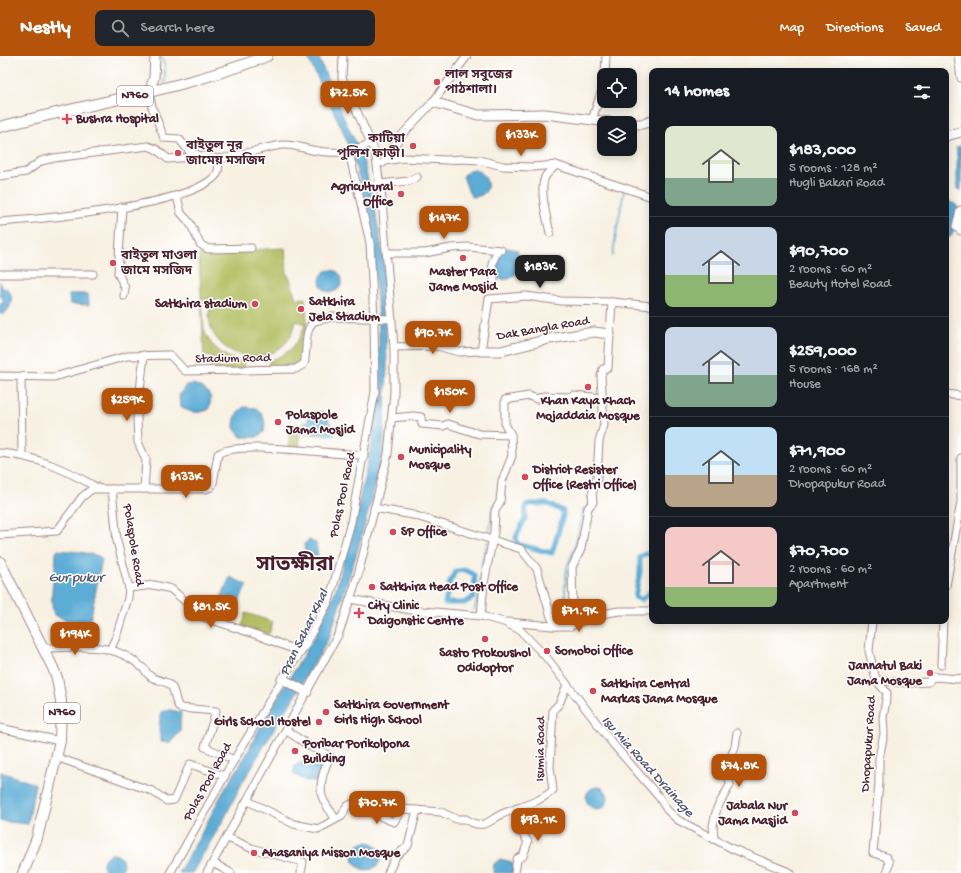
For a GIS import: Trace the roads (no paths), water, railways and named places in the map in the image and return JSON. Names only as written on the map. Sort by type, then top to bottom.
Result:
[{"type":"highway","name":"N760","points":[[0,127],[149,92],[253,59],[267,56]]},
{"type":"highway","name":"N760","points":[[0,562],[4,577],[58,678],[62,715],[60,741],[37,838],[23,873]]},
{"type":"main road","points":[[149,92],[154,78],[155,56]]},
{"type":"main road","points":[[433,102],[478,115],[545,114],[597,121]]},
{"type":"main road","points":[[637,124],[649,122]]},
{"type":"main road","points":[[949,135],[961,132]]},
{"type":"main road","points":[[961,211],[957,226],[961,230]]},
{"type":"main road","name":"Dak Bangla Road","points":[[481,351],[501,351],[549,339],[594,332],[610,334]]},
{"type":"main road","points":[[282,679],[307,692]]},
{"type":"street","points":[[207,873],[287,731],[339,633],[350,599],[388,454],[392,418],[394,347],[380,184],[378,171],[369,144],[342,78],[343,56]]},
{"type":"street","points":[[378,171],[400,137],[433,102],[467,56]]},
{"type":"street","points":[[605,68],[606,56]]},
{"type":"street","points":[[958,56],[961,78]]},
{"type":"street","points":[[149,92],[152,107],[164,138],[179,139],[190,152],[203,156],[219,159],[282,145],[297,145],[311,150],[332,153],[349,152],[369,144]]},
{"type":"street","points":[[592,120],[597,105]]},
{"type":"street","points":[[0,176],[26,172],[41,161],[54,158],[148,146],[156,149],[168,159],[203,156]]},
{"type":"street","name":"Polas Pool Road","points":[[170,873],[282,679],[301,652],[328,601],[351,522],[375,392],[374,319],[370,243],[349,152]]},
{"type":"street","points":[[385,161],[404,158],[446,160],[462,159],[479,160],[503,166],[533,167],[556,165],[649,193]]},
{"type":"street","points":[[0,222],[122,207],[176,196],[201,185],[216,175],[218,172],[219,159]]},
{"type":"street","points":[[550,233],[543,203],[544,187],[545,177],[556,165]]},
{"type":"street","points":[[380,184],[408,181],[417,177]]},
{"type":"street","points":[[176,196],[181,214],[190,222],[200,244],[208,249],[251,248]]},
{"type":"street","points":[[122,207],[118,273],[125,288],[124,296]]},
{"type":"street","points":[[387,253],[425,253],[451,248],[468,247],[500,250],[492,263],[494,280]]},
{"type":"street","points":[[0,274],[93,274]]},
{"type":"street","points":[[394,347],[437,346],[459,352],[481,351],[489,299],[526,296],[561,301],[612,302],[649,306]]},
{"type":"street","points":[[571,626],[573,607],[572,567],[581,549],[588,508],[592,502],[592,494],[597,478],[599,441],[604,425],[602,376],[603,369],[608,368],[612,302]]},
{"type":"street","name":"Stadium Road","points":[[0,376],[58,377],[127,356],[144,355],[170,355],[185,371],[296,368],[304,364],[307,334],[314,321],[332,317],[392,319]]},
{"type":"street","points":[[144,355],[137,418],[138,442],[146,460],[144,489]]},
{"type":"street","points":[[21,377],[22,455]]},
{"type":"street","points":[[949,394],[961,396]]},
{"type":"street","points":[[481,616],[484,583],[493,539],[495,511],[500,502],[502,481],[512,456],[511,436],[505,424],[505,400],[529,396],[537,399],[544,396],[569,398],[573,395],[603,398]]},
{"type":"street","points":[[392,418],[414,416],[421,417],[422,424],[443,426],[448,424],[479,434],[511,436]]},
{"type":"street","points":[[0,535],[57,531],[82,497],[92,489],[206,489],[211,487],[218,454],[229,449],[261,448],[364,455]]},
{"type":"street","points":[[0,453],[22,455],[51,463],[98,488]]},
{"type":"street","points":[[949,568],[960,502],[961,458]]},
{"type":"street","name":"Polaspole Road","points":[[110,650],[116,637],[128,598],[129,588],[117,541],[112,489]]},
{"type":"street","points":[[374,508],[414,515],[521,549],[537,569],[551,617],[556,626]]},
{"type":"street","points":[[129,588],[154,585],[171,589],[204,617],[301,652]]},
{"type":"street","points":[[350,599],[411,610],[481,616],[504,622],[556,626],[571,626],[596,615],[619,611],[649,611]]},
{"type":"street","points":[[504,622],[520,630],[530,640],[613,744],[659,797],[667,810],[678,820],[714,839],[791,873]]},
{"type":"street","name":"Dhopapukur Road","points":[[872,624],[869,651],[876,680],[887,693],[883,718],[884,734],[879,758],[879,783],[873,853],[886,857],[888,862],[887,873]]},
{"type":"street","points":[[941,665],[943,624]]},
{"type":"street","points":[[43,648],[80,646],[110,650],[137,663],[145,669],[149,676],[170,685],[175,693],[178,706],[180,708],[216,711],[205,747],[234,760]]},
{"type":"street","points":[[876,680],[929,682],[931,678],[935,676],[953,679],[961,678]]},
{"type":"street","name":"Isumia Road","points":[[335,820],[342,816],[346,807],[352,804],[394,822],[402,808],[441,812],[456,820],[466,819],[471,823],[483,824],[492,821],[500,815],[546,796],[552,790],[550,767],[553,710],[559,704],[567,685]]},
{"type":"street","points":[[0,728],[60,741]]},
{"type":"street","points":[[248,801],[283,819],[318,829],[335,820],[324,802],[322,795],[322,778],[330,756],[287,731]]},
{"type":"street","points":[[714,839],[713,825],[716,818],[716,808],[730,785],[728,772],[731,763],[730,759],[735,747],[738,733]]},
{"type":"street","points":[[56,757],[152,791],[167,801],[174,800],[190,764],[225,776]]},
{"type":"street","points":[[515,873],[518,859],[523,856],[528,842],[517,824],[517,808]]},
{"type":"street","points":[[388,873],[396,856],[408,846],[417,810]]},
{"type":"street","points":[[228,838],[252,848],[303,862],[301,873]]},
{"type":"street","points":[[213,863],[231,873]]},
{"type":"water","points":[[307,56],[318,56],[346,123],[362,155],[375,209],[384,262],[387,366],[383,452],[358,549],[329,638],[241,785],[224,819],[192,873],[178,873],[198,840],[223,792],[245,757],[264,720],[315,636],[335,592],[356,517],[376,421],[379,381],[379,327],[371,220],[355,164],[343,131]]},
{"type":"water","points":[[961,146],[961,191],[958,189],[957,184],[956,147]]},
{"type":"water","points":[[475,169],[484,176],[487,181],[487,186],[484,194],[472,197],[463,176],[470,170]]},
{"type":"water","points":[[949,201],[955,204],[958,208],[953,233],[950,237]]},
{"type":"water","points":[[508,248],[517,250],[519,256],[518,268],[516,273],[509,279],[497,278],[497,259],[501,250]]},
{"type":"water","points":[[331,270],[339,273],[342,281],[339,289],[331,292],[323,289],[320,281],[323,273]]},
{"type":"water","points":[[0,281],[2,289],[6,288],[11,294],[11,305],[4,314],[0,314],[0,304],[3,304],[3,297],[0,296]]},
{"type":"water","points":[[70,294],[88,294],[89,305],[70,304]]},
{"type":"water","points":[[193,384],[206,390],[210,396],[211,400],[208,410],[193,412],[186,410],[180,405],[179,396],[187,385]]},
{"type":"water","points":[[244,407],[256,408],[263,416],[265,425],[264,432],[257,437],[241,437],[234,428],[236,416]]},
{"type":"water","points":[[308,412],[325,412],[335,435],[301,434],[301,425],[308,421]]},
{"type":"water","points":[[309,540],[316,543],[318,557],[312,563],[306,562],[304,544]]},
{"type":"water","name":"Gur pukur","points":[[58,550],[80,552],[99,556],[102,559],[90,621],[67,620],[54,615],[52,607],[52,592],[56,553]]},
{"type":"water","points":[[230,577],[247,585],[233,614],[217,607]]},
{"type":"water","points":[[170,710],[181,712],[180,731],[171,742],[161,742],[159,729],[161,712]]},
{"type":"water","points":[[300,762],[312,763],[321,769],[321,774],[316,782],[306,781],[293,774],[295,766]]},
{"type":"water","points":[[1,772],[35,784],[28,824],[0,821]]},
{"type":"water","points":[[597,787],[605,790],[608,798],[605,806],[597,809],[589,806],[586,798],[589,790]]},
{"type":"water","points":[[367,842],[377,846],[381,856],[377,866],[367,870],[357,866],[353,856],[357,846]]},
{"type":"water","points":[[113,854],[120,857],[123,864],[120,871],[113,874],[106,871],[103,864],[106,857]]},
{"type":"water","points":[[500,859],[512,862],[515,873],[493,873],[494,864]]},
{"type":"waterway","points":[[161,56],[165,66],[165,83]]},
{"type":"waterway","points":[[384,189],[385,197]]},
{"type":"waterway","points":[[613,256],[624,190]]},
{"type":"waterway","points":[[281,452],[291,453]]},
{"type":"waterway","points":[[489,536],[492,506],[496,504]]},
{"type":"waterway","points":[[529,504],[548,504],[563,511],[563,516],[552,553],[517,544],[516,537],[525,519],[526,505],[529,504]]},
{"type":"waterway","points":[[568,622],[565,590],[567,567],[575,547],[584,508]]},
{"type":"waterway","points":[[474,610],[479,595],[483,557],[488,541]]},
{"type":"waterway","points":[[649,554],[645,554],[640,557],[640,572],[635,597],[641,600],[649,593]]},
{"type":"waterway","points":[[466,570],[474,575],[475,586],[473,598],[464,603],[445,603],[450,581],[456,571],[466,570]]},
{"type":"place","name":"লাল সবুজের পাঠশালা।","points":[[437,82]]},
{"type":"place","name":"Bushra Hospital","points":[[67,119]]},
{"type":"place","name":"কাটিয়া পুলিশ ফাড়ী।","points":[[413,146]]},
{"type":"place","name":"বাইতুল নূর জামেয় মসজিদ","points":[[178,153]]},
{"type":"place","name":"Agricultural Office","points":[[401,194]]},
{"type":"place","name":"Master Para Jame Mosjid","points":[[463,258]]},
{"type":"place","name":"বাইতুল মাওলা জামে মসজিদ","points":[[113,263]]},
{"type":"place","name":"Satkhira stadium","points":[[255,304]]},
{"type":"place","name":"Satkhira Jela Stadium","points":[[301,309]]},
{"type":"place","name":"Khan Kaya Khach Mojaddaia Mosque","points":[[588,387]]},
{"type":"place","name":"Polaspole Jama Mosjid","points":[[278,422]]},
{"type":"place","name":"Municipality Mosque","points":[[401,457]]},
{"type":"place","name":"District Resister Office (Restri Office)","points":[[525,477]]},
{"type":"place","name":"SP Office","points":[[393,532]]},
{"type":"place","name":"Satkhira Head Post Office","points":[[372,587]]},
{"type":"place","name":"City Clinic Daigonstic Centre","points":[[359,613]]},
{"type":"place","name":"Sasto Prokoushol Odidoptor","points":[[485,639]]},
{"type":"place","name":"Somoboi Office","points":[[547,651]]},
{"type":"place","name":"Jannatul Baki Jama Mosque","points":[[930,673]]},
{"type":"place","name":"Satkhira Central Markas Jama Mosque","points":[[593,691]]},
{"type":"place","name":"Satkhira Government Girls High School","points":[[326,712]]},
{"type":"place","name":"Girls School Hostel","points":[[319,722]]},
{"type":"place","name":"Poribar Porikolpona Building","points":[[295,751]]},
{"type":"place","name":"Jabala Nur Jama Masjid","points":[[795,813]]},
{"type":"place","name":"Ahasaniya Misson Mosque","points":[[254,853]]},
{"type":"district","name":"সাতক্ষীরা","points":[[295,566]]},
{"type":"water label","name":"Pran Sahar Khal","points":[[305,633]]},
{"type":"water label","name":"Isu Mia Road Drainage","points":[[647,767]]}]
